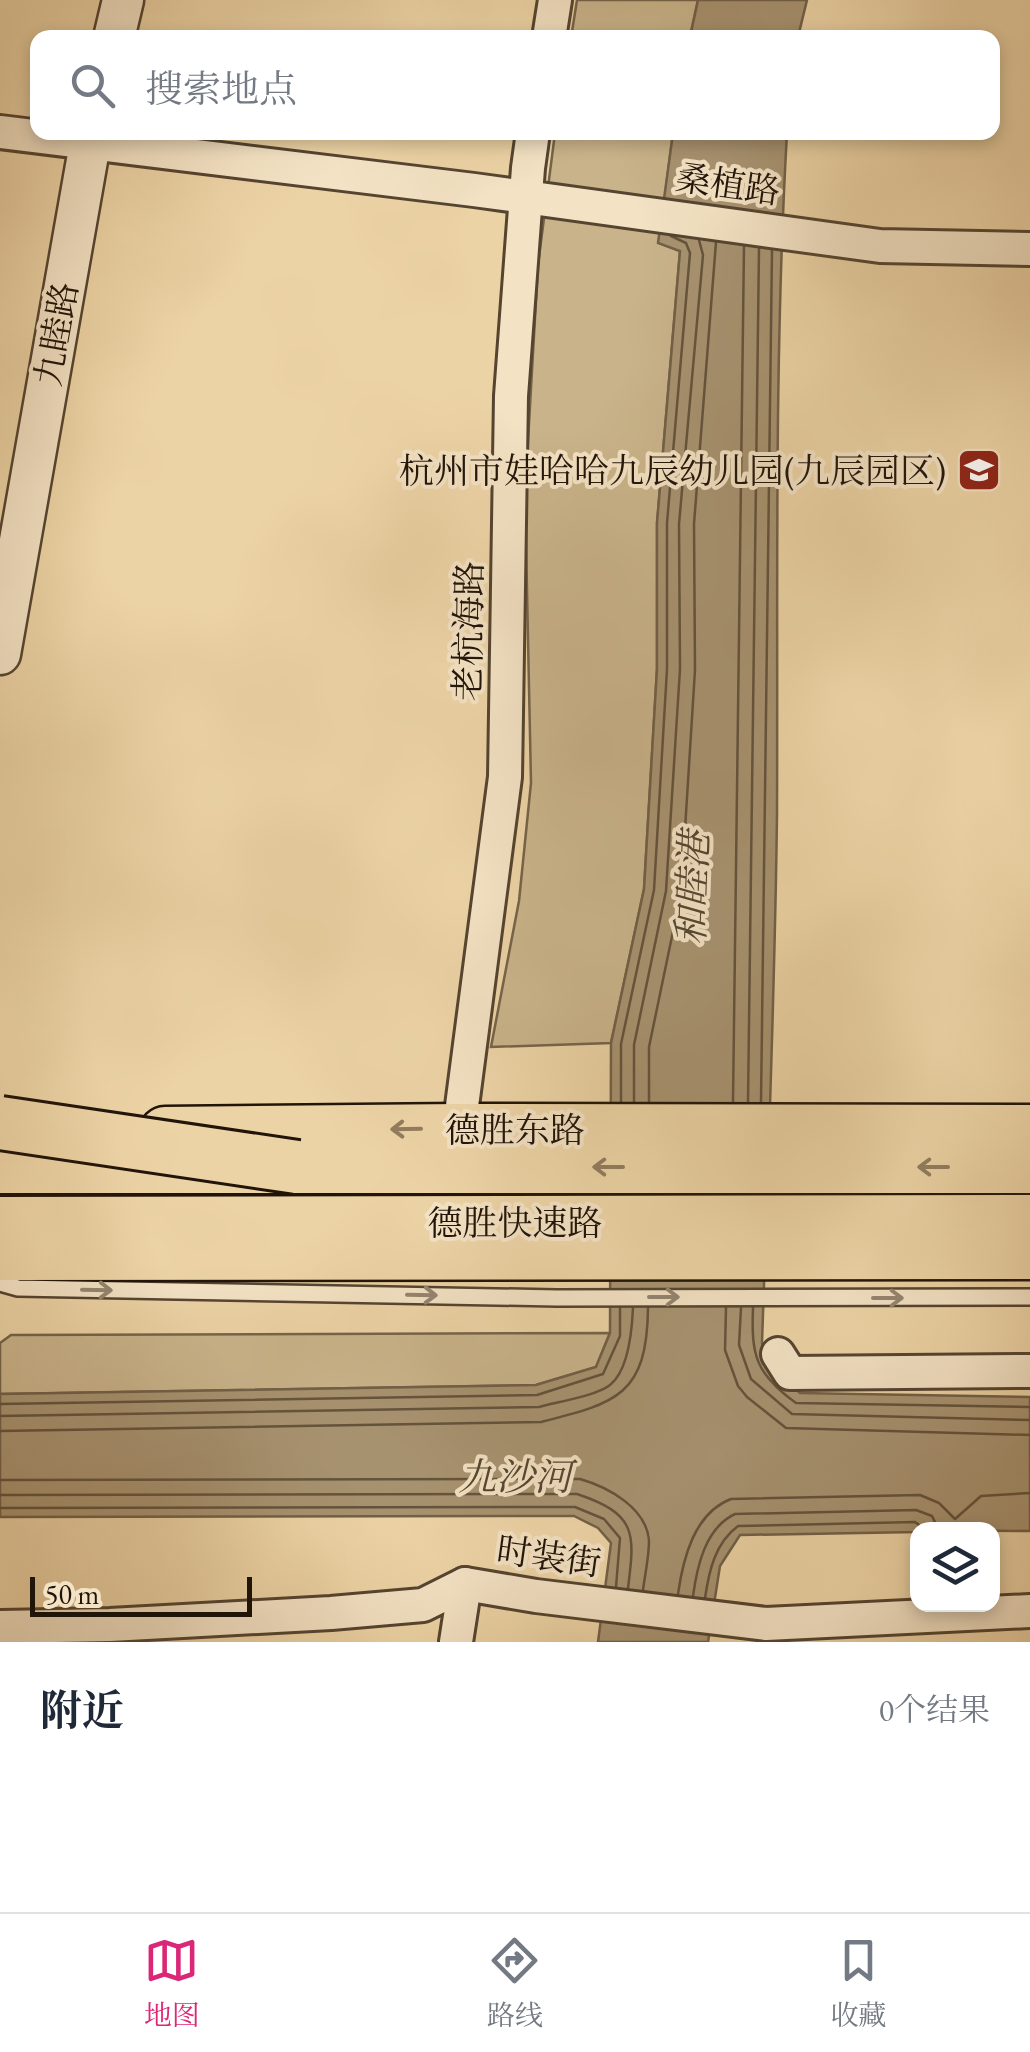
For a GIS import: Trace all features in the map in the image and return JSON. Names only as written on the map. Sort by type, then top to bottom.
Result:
[{"type":"highway","points":[[0,1123],[297,1167]]},
{"type":"highway","name":"德胜快速路","points":[[0,1167],[1030,1167]]},
{"type":"highway","name":"德胜快速路","points":[[0,1223],[1030,1221]]},
{"type":"highway","points":[[0,1241],[169,1222]]},
{"type":"main road","name":"德胜东路","points":[[0,1134],[459,1128],[1030,1130]]},
{"type":"main road","points":[[0,1254],[568,1276],[792,1276],[1030,1254]]},
{"type":"street","points":[[116,30],[124,0]]},
{"type":"street","points":[[550,30],[555,0]]},
{"type":"street","name":"桑植路","points":[[0,132],[30,134]]},
{"type":"street","name":"九睦路","points":[[0,654],[90,140]]},
{"type":"street","name":"桑植路","points":[[113,140],[880,246],[1030,249]]},
{"type":"street","name":"老杭海路","points":[[459,1128],[505,777],[511,396],[532,140]]},
{"type":"street","points":[[778,1354],[790,1373],[1030,1371]]},
{"type":"street","points":[[456,1642],[465,1584]]},
{"type":"street","name":"时装街","points":[[0,1627],[331,1614],[422,1605],[465,1584],[766,1624],[1030,1611]]},
{"type":"lane","points":[[0,1283],[18,1288],[568,1276]]},
{"type":"lane","points":[[792,1276],[1030,1297]]},
{"type":"shaded area","points":[[577,0],[698,0],[692,30],[572,30]]},
{"type":"shaded area","points":[[554,140],[672,140],[659,243],[680,251],[657,523],[657,669],[644,889],[611,1043],[491,1047],[519,901],[531,783],[525,494],[538,265]]},
{"type":"shaded area","points":[[610,1333],[596,1367],[536,1385],[0,1394],[0,1343],[11,1335]]},
{"type":"water","points":[[698,0],[807,0],[800,30],[692,30]]},
{"type":"water","points":[[672,140],[787,140],[778,388],[776,879],[762,1343],[771,1368],[800,1393],[1030,1397],[1030,1531],[1000,1531],[1000,1522],[910,1522],[910,1532],[740,1535],[720,1566],[708,1642],[598,1642],[611,1543],[598,1528],[574,1516],[0,1517],[0,1394],[536,1385],[596,1367],[610,1333],[611,1043],[644,889],[657,669],[657,523],[680,251],[658,243]]},
{"type":"place","name":"杭州市娃哈哈九辰幼儿园(九辰园区)","points":[[979,470]]},
{"type":"water label","name":"和睦港","points":[[692,888]]},
{"type":"water label","name":"九沙河","points":[[515,1476]]}]
